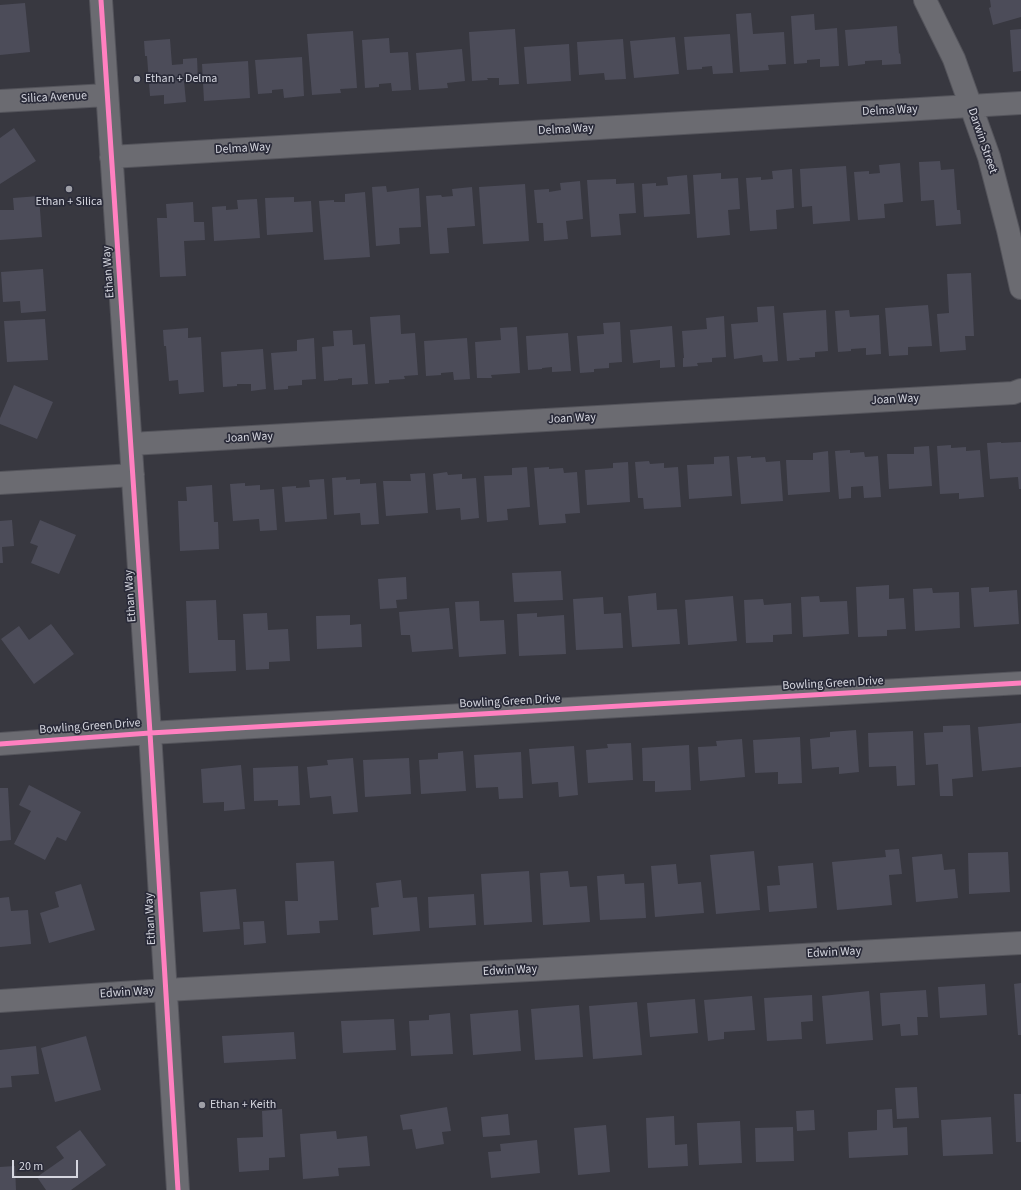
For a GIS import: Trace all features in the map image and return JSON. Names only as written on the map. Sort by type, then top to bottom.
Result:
[{"type":"street","name":"Ethan Way","points":[[101,0],[150,733],[178,1190]]},
{"type":"street","name":"Darwin Street","points":[[925,0],[954,59],[990,157],[1021,288]]},
{"type":"street","name":"Silica Avenue","points":[[0,101],[107,94]]},
{"type":"street","name":"Delma Way","points":[[111,157],[1021,103]]},
{"type":"street","name":"Joan Way","points":[[131,444],[1017,392]]},
{"type":"street","points":[[0,483],[133,475]]},
{"type":"street","name":"Bowling Green Drive","points":[[0,744],[150,733],[1021,683]]},
{"type":"street","name":"Edwin Way","points":[[0,1001],[166,990],[1021,943]]},
{"type":"building","points":[[990,0],[1021,0],[1021,17],[993,25],[989,8],[991,7]]},
{"type":"building","points":[[25,3],[30,52],[0,55],[0,5]]},
{"type":"building","points":[[751,13],[753,34],[784,32],[786,64],[768,65],[769,70],[740,72],[736,14]]},
{"type":"building","points":[[814,14],[815,30],[837,28],[839,66],[820,67],[820,59],[807,60],[807,63],[794,64],[791,16]]},
{"type":"building","points":[[897,26],[901,64],[882,65],[882,60],[865,61],[865,64],[848,66],[845,30]]},
{"type":"building","points":[[515,29],[519,84],[499,85],[499,78],[487,78],[488,80],[472,81],[469,32]]},
{"type":"building","points":[[1021,29],[1021,71],[1013,72],[1010,30]]},
{"type":"building","points":[[353,31],[357,88],[340,89],[341,93],[312,95],[307,34]]},
{"type":"building","points":[[730,34],[733,73],[713,74],[712,66],[702,67],[702,69],[687,70],[684,37]]},
{"type":"building","points":[[675,37],[679,74],[634,78],[630,41]]},
{"type":"building","points":[[389,38],[390,53],[408,52],[411,90],[392,91],[391,83],[379,84],[379,87],[365,88],[362,40]]},
{"type":"building","points":[[170,39],[172,65],[183,64],[183,59],[197,58],[198,80],[184,81],[186,102],[164,104],[164,95],[150,96],[147,56],[145,56],[144,41]]},
{"type":"building","points":[[623,39],[626,79],[605,80],[604,73],[579,75],[577,42]]},
{"type":"building","points":[[569,44],[571,81],[527,84],[524,47]]},
{"type":"building","points":[[462,49],[465,81],[447,83],[448,88],[419,90],[416,53]]},
{"type":"building","points":[[302,57],[304,96],[284,98],[283,89],[272,90],[272,93],[258,94],[255,60]]},
{"type":"building","points":[[248,61],[250,98],[204,101],[202,64]]},
{"type":"building","points":[[14,128],[36,161],[0,184],[0,138]]},
{"type":"building","points":[[940,161],[941,170],[954,169],[957,210],[960,210],[961,224],[936,226],[934,200],[921,201],[919,162]]},
{"type":"building","points":[[900,163],[903,202],[884,204],[885,218],[858,220],[854,172],[869,171],[869,174],[880,173],[879,165]]},
{"type":"building","points":[[846,166],[850,221],[813,224],[812,206],[802,207],[800,169]]},
{"type":"building","points":[[792,169],[794,208],[776,210],[777,229],[750,231],[746,178],[761,177],[761,180],[773,179],[772,171]]},
{"type":"building","points":[[721,173],[721,179],[738,178],[740,209],[728,210],[730,235],[697,238],[693,175]]},
{"type":"building","points":[[687,175],[690,214],[644,217],[642,184],[656,183],[656,186],[668,185],[667,177]]},
{"type":"building","points":[[616,179],[616,184],[634,183],[636,213],[619,214],[621,235],[591,237],[587,180]]},
{"type":"building","points":[[580,181],[583,219],[566,221],[568,239],[544,241],[543,223],[537,223],[534,190],[549,189],[549,192],[561,190],[560,183]]},
{"type":"building","points":[[525,184],[529,241],[483,244],[479,187]]},
{"type":"building","points":[[386,186],[387,192],[419,188],[421,227],[399,228],[400,244],[376,246],[372,187]]},
{"type":"building","points":[[472,187],[475,226],[447,228],[449,253],[430,254],[426,196],[453,196],[452,189]]},
{"type":"building","points":[[365,192],[370,257],[324,260],[319,201],[334,200],[334,202],[345,202],[345,194]]},
{"type":"building","points":[[39,196],[42,237],[0,240],[0,210],[14,210],[13,198]]},
{"type":"building","points":[[294,197],[294,202],[311,201],[313,232],[267,235],[265,198]]},
{"type":"building","points":[[257,199],[260,238],[214,241],[212,207],[226,206],[226,210],[238,209],[237,200]]},
{"type":"building","points":[[193,202],[194,222],[204,222],[205,240],[184,241],[186,276],[160,277],[157,218],[167,218],[166,204]]},
{"type":"building","points":[[43,269],[46,311],[21,313],[20,301],[3,302],[1,272]]},
{"type":"building","points":[[971,273],[974,336],[965,336],[966,350],[940,352],[937,314],[949,313],[947,274]]},
{"type":"building","points":[[928,305],[932,346],[908,347],[908,355],[889,356],[885,308]]},
{"type":"building","points":[[774,306],[778,361],[763,362],[762,355],[734,359],[731,324],[758,322],[757,307]]},
{"type":"building","points":[[826,310],[828,351],[815,352],[815,357],[799,358],[800,360],[787,361],[783,313]]},
{"type":"building","points":[[849,310],[850,317],[879,315],[881,354],[866,355],[866,348],[838,352],[835,311]]},
{"type":"building","points":[[400,315],[401,334],[415,333],[418,375],[404,376],[405,379],[389,380],[389,383],[375,384],[370,317]]},
{"type":"building","points":[[724,316],[726,357],[712,358],[712,362],[697,363],[698,366],[683,367],[684,358],[682,331],[707,329],[706,318]]},
{"type":"building","points":[[45,319],[48,360],[7,362],[4,321]]},
{"type":"building","points":[[620,322],[622,362],[609,363],[609,368],[594,369],[594,372],[580,373],[577,336],[604,334],[603,323]]},
{"type":"building","points":[[672,326],[675,367],[660,368],[660,360],[633,363],[630,330]]},
{"type":"building","points":[[517,327],[520,373],[491,375],[492,378],[477,378],[475,342],[501,340],[500,328]]},
{"type":"building","points":[[188,328],[188,338],[201,337],[204,392],[179,394],[178,380],[169,381],[163,330]]},
{"type":"building","points":[[352,330],[353,345],[365,344],[368,384],[352,385],[352,378],[324,381],[322,347],[334,346],[333,331]]},
{"type":"building","points":[[568,333],[571,371],[552,372],[552,367],[528,370],[526,336]]},
{"type":"building","points":[[314,338],[316,379],[302,380],[302,385],[288,386],[288,389],[274,390],[271,353],[297,351],[297,340]]},
{"type":"building","points":[[467,338],[470,379],[454,380],[453,372],[441,373],[441,375],[426,376],[424,341]]},
{"type":"building","points":[[263,349],[266,389],[251,391],[251,384],[237,384],[237,386],[223,387],[221,352]]},
{"type":"building","points":[[14,385],[53,402],[37,439],[0,424],[0,418]]},
{"type":"building","points":[[1021,442],[1021,489],[1019,489],[1018,477],[990,479],[987,443]]},
{"type":"building","points":[[951,445],[951,448],[966,447],[966,451],[980,450],[984,497],[959,499],[959,493],[940,494],[937,446]]},
{"type":"building","points":[[929,446],[932,486],[889,489],[887,454],[914,454],[914,447]]},
{"type":"building","points":[[850,450],[850,453],[864,452],[865,457],[878,456],[881,497],[864,498],[863,486],[851,487],[851,498],[839,499],[835,451]]},
{"type":"building","points":[[828,451],[830,492],[788,495],[786,460],[813,460],[813,453]]},
{"type":"building","points":[[729,456],[732,496],[689,499],[687,465],[714,464],[714,457]]},
{"type":"building","points":[[751,456],[751,458],[765,457],[766,462],[780,461],[783,501],[741,504],[737,457]]},
{"type":"building","points":[[649,461],[650,464],[664,463],[664,468],[678,467],[681,507],[644,509],[643,498],[638,498],[635,462]]},
{"type":"building","points":[[628,462],[630,502],[587,505],[585,470],[613,468],[613,463]]},
{"type":"building","points":[[527,467],[530,507],[507,509],[508,520],[487,522],[484,476],[512,475],[512,468]]},
{"type":"building","points":[[549,467],[549,469],[563,468],[564,473],[577,472],[580,513],[565,514],[566,523],[539,525],[534,468]]},
{"type":"building","points":[[447,472],[448,475],[462,474],[462,479],[476,478],[479,518],[461,520],[460,508],[436,510],[433,474]]},
{"type":"building","points":[[425,473],[428,513],[386,516],[383,481],[411,481],[410,474]]},
{"type":"building","points":[[346,477],[346,480],[360,479],[360,484],[376,483],[379,524],[361,525],[360,513],[334,515],[332,478]]},
{"type":"building","points":[[324,479],[327,519],[285,522],[282,487],[310,487],[309,480]]},
{"type":"building","points":[[245,483],[245,486],[260,485],[260,490],[274,489],[277,530],[260,531],[259,519],[233,521],[230,484]]},
{"type":"building","points":[[212,485],[214,522],[218,522],[219,549],[180,551],[178,501],[187,501],[186,487]]},
{"type":"building","points":[[12,520],[14,546],[2,547],[3,563],[0,563],[0,521]]},
{"type":"building","points":[[40,520],[76,535],[59,574],[31,563],[38,546],[30,543]]},
{"type":"building","points":[[561,571],[563,600],[514,602],[512,573]]},
{"type":"building","points":[[406,577],[407,599],[396,600],[397,608],[380,609],[378,579]]},
{"type":"building","points":[[889,585],[889,599],[904,598],[906,629],[887,630],[887,636],[858,637],[856,587]]},
{"type":"building","points":[[989,587],[989,592],[1017,590],[1019,624],[974,627],[971,588]]},
{"type":"building","points":[[932,588],[933,593],[959,592],[960,628],[915,631],[913,589]]},
{"type":"building","points":[[656,593],[657,610],[677,609],[680,644],[632,647],[628,596]]},
{"type":"building","points":[[733,596],[737,641],[688,645],[685,600]]},
{"type":"building","points":[[819,596],[820,602],[847,601],[849,634],[803,637],[801,597]]},
{"type":"building","points":[[603,597],[604,614],[621,613],[623,648],[576,650],[573,599]]},
{"type":"building","points":[[763,599],[764,605],[791,603],[792,634],[773,635],[773,642],[746,643],[744,600]]},
{"type":"building","points":[[216,600],[218,640],[235,640],[236,671],[189,673],[186,601]]},
{"type":"building","points":[[479,601],[480,621],[504,620],[506,654],[459,657],[455,602]]},
{"type":"building","points":[[449,608],[453,649],[412,652],[410,635],[401,635],[399,612]]},
{"type":"building","points":[[267,613],[268,630],[288,629],[290,661],[269,662],[269,669],[246,670],[243,614]]},
{"type":"building","points":[[537,613],[537,617],[564,615],[566,654],[519,656],[517,614]]},
{"type":"building","points":[[350,615],[350,625],[361,624],[362,647],[317,649],[316,616]]},
{"type":"building","points":[[51,624],[74,654],[34,684],[1,639],[19,626],[29,640]]},
{"type":"building","points":[[1021,723],[1021,767],[982,771],[978,727]]},
{"type":"building","points":[[970,725],[973,777],[952,779],[953,796],[940,796],[938,764],[926,765],[924,733],[943,732],[943,726]]},
{"type":"building","points":[[856,730],[859,772],[839,774],[839,767],[812,769],[810,739],[830,737],[830,732]]},
{"type":"building","points":[[913,731],[915,785],[897,786],[896,766],[869,767],[868,733]]},
{"type":"building","points":[[800,737],[802,783],[778,784],[778,772],[755,773],[753,740]]},
{"type":"building","points":[[742,739],[745,777],[700,781],[698,747],[717,746],[716,741]]},
{"type":"building","points":[[631,743],[633,780],[588,783],[586,750],[608,748],[607,744]]},
{"type":"building","points":[[689,745],[691,790],[655,792],[655,781],[643,781],[642,748]]},
{"type":"building","points":[[574,746],[578,795],[559,797],[558,782],[532,784],[529,749]]},
{"type":"building","points":[[463,751],[466,791],[421,794],[419,760],[438,759],[438,753]]},
{"type":"building","points":[[521,752],[523,798],[499,799],[498,787],[476,788],[474,755]]},
{"type":"building","points":[[353,758],[358,812],[333,814],[331,796],[310,798],[307,767],[328,765],[327,760]]},
{"type":"building","points":[[409,758],[411,794],[365,797],[363,760]]},
{"type":"building","points":[[241,765],[245,809],[224,811],[224,802],[203,803],[201,769]]},
{"type":"building","points":[[298,766],[300,805],[278,806],[278,800],[254,801],[253,768]]},
{"type":"building","points":[[29,785],[81,812],[66,841],[57,837],[45,860],[14,844],[31,811],[19,805]]},
{"type":"building","points":[[0,788],[8,788],[11,840],[0,841]]},
{"type":"building","points":[[899,849],[902,874],[889,875],[892,905],[837,910],[832,862],[886,857],[885,850]]},
{"type":"building","points":[[754,851],[760,910],[716,914],[710,855]]},
{"type":"building","points":[[1008,852],[1010,892],[969,894],[968,853]]},
{"type":"building","points":[[942,854],[944,870],[955,869],[958,898],[916,902],[912,857]]},
{"type":"building","points":[[334,861],[338,920],[319,921],[320,933],[287,935],[285,901],[298,901],[296,863]]},
{"type":"building","points":[[813,863],[817,908],[769,912],[767,886],[780,885],[778,866]]},
{"type":"building","points":[[676,864],[678,884],[701,882],[704,913],[655,917],[651,866]]},
{"type":"building","points":[[529,871],[532,922],[484,925],[481,874]]},
{"type":"building","points":[[568,871],[570,887],[587,886],[590,922],[543,925],[540,873]]},
{"type":"building","points":[[624,874],[625,884],[644,883],[646,918],[600,920],[597,876]]},
{"type":"building","points":[[401,880],[403,898],[417,897],[420,931],[373,935],[371,908],[379,907],[376,883]]},
{"type":"building","points":[[81,884],[95,930],[49,943],[40,913],[59,907],[55,892]]},
{"type":"building","points":[[236,889],[240,929],[203,932],[200,892]]},
{"type":"building","points":[[474,894],[476,925],[429,928],[428,897]]},
{"type":"building","points":[[9,897],[11,911],[28,910],[31,944],[0,947],[0,898]]},
{"type":"building","points":[[264,921],[266,943],[244,945],[243,922]]},
{"type":"building","points":[[1021,983],[1021,1035],[1018,1035],[1014,984]]},
{"type":"building","points":[[985,984],[987,1015],[940,1018],[938,987]]},
{"type":"building","points":[[926,990],[928,1017],[917,1017],[918,1035],[901,1036],[900,1024],[882,1026],[880,993]]},
{"type":"building","points":[[869,991],[873,1040],[826,1044],[822,996]]},
{"type":"building","points":[[812,995],[813,1021],[801,1022],[802,1039],[767,1041],[764,998]]},
{"type":"building","points":[[752,996],[755,1030],[724,1032],[724,1039],[708,1041],[704,1000]]},
{"type":"building","points":[[695,999],[698,1033],[650,1037],[647,1003]]},
{"type":"building","points":[[637,1002],[642,1055],[593,1059],[589,1006]]},
{"type":"building","points":[[579,1005],[583,1057],[535,1060],[531,1009]]},
{"type":"building","points":[[518,1010],[521,1051],[473,1055],[470,1014]]},
{"type":"building","points":[[450,1013],[453,1054],[411,1056],[409,1021],[429,1020],[429,1015]]},
{"type":"building","points":[[394,1019],[396,1050],[343,1053],[341,1021]]},
{"type":"building","points":[[294,1032],[296,1059],[224,1063],[222,1036]]},
{"type":"building","points":[[86,1036],[101,1090],[55,1102],[41,1048]]},
{"type":"building","points":[[36,1046],[39,1074],[11,1076],[12,1087],[0,1088],[0,1050]]},
{"type":"building","points":[[917,1087],[919,1118],[897,1119],[895,1088]]},
{"type":"building","points":[[1014,1094],[1021,1094],[1021,1142],[1016,1142]]},
{"type":"building","points":[[447,1107],[451,1131],[442,1132],[444,1144],[416,1149],[412,1129],[403,1130],[400,1115]]},
{"type":"building","points":[[282,1109],[285,1157],[269,1158],[269,1170],[239,1172],[237,1138],[263,1137],[262,1111]]},
{"type":"building","points":[[892,1109],[893,1128],[907,1127],[908,1155],[849,1158],[848,1132],[877,1130],[877,1110]]},
{"type":"building","points":[[814,1110],[815,1130],[797,1131],[796,1111]]},
{"type":"building","points":[[508,1114],[510,1135],[483,1137],[481,1117]]},
{"type":"building","points":[[674,1116],[675,1145],[687,1144],[688,1166],[648,1168],[646,1118]]},
{"type":"building","points":[[991,1117],[993,1154],[943,1156],[941,1120]]},
{"type":"building","points":[[740,1121],[742,1163],[699,1165],[697,1123]]},
{"type":"building","points":[[606,1125],[610,1172],[578,1175],[574,1128]]},
{"type":"building","points":[[793,1127],[794,1161],[756,1162],[755,1128]]},
{"type":"building","points":[[80,1130],[106,1165],[71,1190],[46,1190],[37,1177],[64,1158],[56,1147]]},
{"type":"building","points":[[336,1131],[337,1139],[367,1136],[370,1166],[338,1168],[339,1176],[303,1179],[300,1134]]},
{"type":"building","points":[[537,1140],[540,1173],[491,1178],[488,1152],[501,1151],[500,1144]]},
{"type":"building","points":[[15,1166],[16,1190],[0,1190],[0,1167]]},
{"type":"cycle path","points":[[101,0],[150,733],[178,1190]]},
{"type":"cycle path","points":[[0,744],[150,733],[1021,683]]},
{"type":"place","name":"Ethan + Delma","points":[[137,79]]},
{"type":"place","name":"Ethan + Silica","points":[[69,189]]},
{"type":"place","name":"Ethan + Keith","points":[[202,1105]]}]
